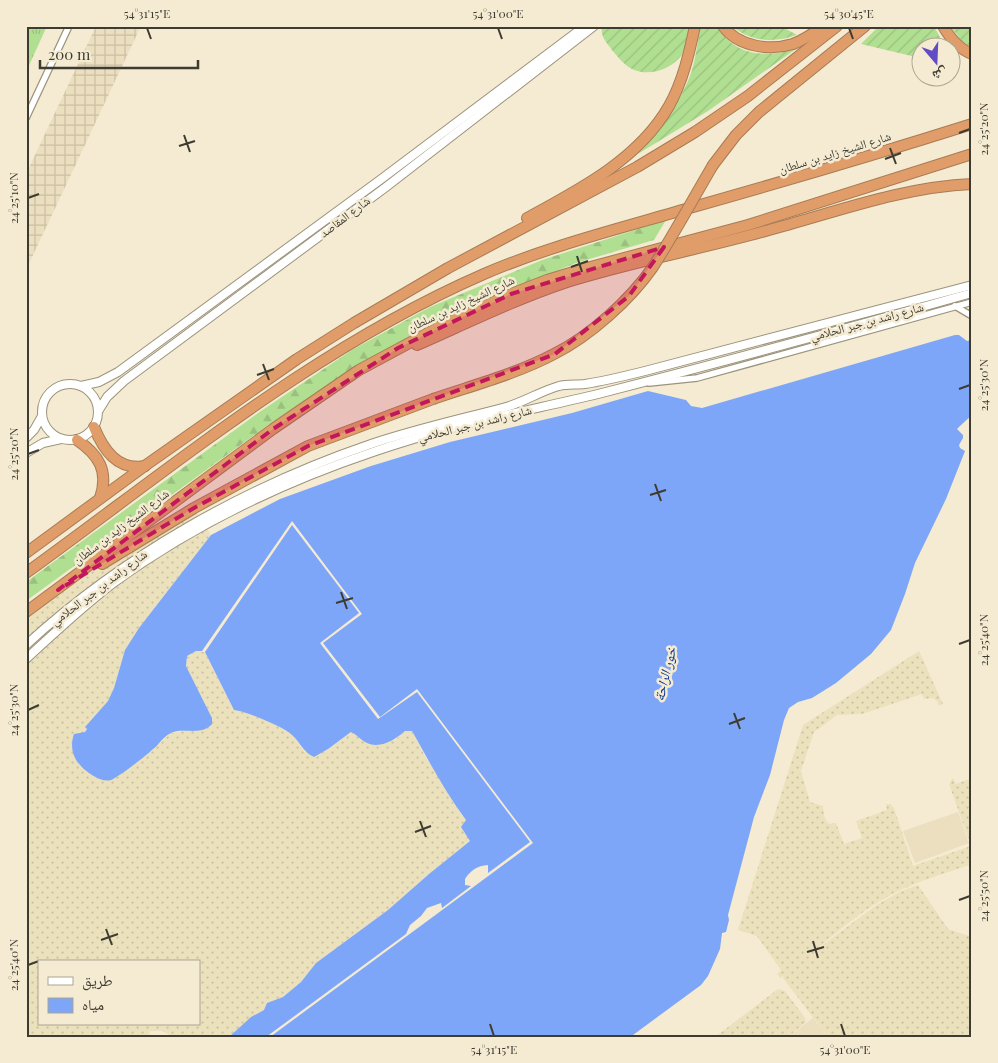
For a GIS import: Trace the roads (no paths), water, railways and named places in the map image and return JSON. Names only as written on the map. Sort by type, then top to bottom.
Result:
[{"type":"highway","points":[[448,268],[480,244],[584,186],[633,150],[669,107],[686,65],[695,26]]},
{"type":"highway","points":[[723,26],[745,43],[760,46],[791,44],[831,28]]},
{"type":"highway","points":[[58,590],[202,503],[308,446],[433,399],[520,370],[555,354],[582,336],[629,296],[652,268],[713,166],[736,135],[759,112],[865,26]]},
{"type":"highway","points":[[943,26],[958,45],[972,54]]},
{"type":"highway","points":[[26,553],[100,498],[304,355],[448,268],[696,132],[803,54],[831,28]]},
{"type":"highway","name":"شارع الشيخ زايد بن سلطان","points":[[26,573],[190,453],[327,357],[444,292],[486,273],[572,242],[766,187],[972,124]]},
{"type":"highway","name":"شارع الشيخ زايد بن سلطان","points":[[26,612],[273,429],[359,370],[475,309],[547,280],[748,224],[972,154]]},
{"type":"highway","points":[[359,370],[515,301],[567,282],[623,266],[746,237],[900,194],[932,187],[972,184]]},
{"type":"highway","points":[[94,427],[104,448],[119,463],[129,466],[146,466]]},
{"type":"highway","points":[[78,440],[92,451],[100,463],[103,477],[100,498]]},
{"type":"main road","name":"شارع المقاصد","points":[[81,386],[99,382],[118,372],[380,180],[585,26]]},
{"type":"main road","name":"شارع المقاصد","points":[[99,410],[107,397],[124,381],[386,187],[594,26]]},
{"type":"main road","name":"شارع راشد بن جبر الحلامي","points":[[26,645],[66,611],[142,556],[202,520],[266,486],[313,466],[371,444],[508,406],[562,385],[596,382],[645,372],[972,286]]},
{"type":"main road","name":"شارع راشد بن جبر الحلامي","points":[[26,659],[92,600],[125,575],[168,547],[213,521],[316,473],[399,444],[479,422],[634,384],[972,293]]},
{"type":"main road","points":[[685,380],[688,374],[707,367],[714,362]]},
{"type":"main road","points":[[568,400],[564,395],[565,390],[591,386],[596,382]]},
{"type":"main road","points":[[26,438],[34,430],[42,416],[44,402],[53,390],[66,384],[81,386],[95,398],[99,410],[94,427],[86,436],[78,440],[61,439],[43,443],[26,453]]},
{"type":"main road","points":[[42,416],[46,428],[61,439]]},
{"type":"street","points":[[26,118],[69,26]]},
{"type":"street","points":[[634,384],[697,378],[972,302]]},
{"type":"street","points":[[955,306],[972,316]]},
{"type":"water","name":"خور الراحة","points":[[959,335],[967,341],[972,340],[972,415],[957,429],[963,435],[959,445],[960,448],[965,451],[946,499],[915,563],[891,630],[871,654],[836,683],[812,698],[798,702],[789,708],[784,720],[770,775],[754,817],[728,915],[729,920],[726,932],[722,933],[720,949],[708,976],[701,985],[633,1035],[626,1037],[270,1037],[533,843],[417,689],[380,717],[323,643],[362,614],[292,521],[202,651],[196,651],[187,656],[186,666],[212,718],[212,724],[202,730],[180,731],[169,734],[144,757],[111,780],[99,779],[84,769],[76,759],[73,751],[72,742],[74,734],[85,732],[87,729],[85,727],[108,701],[114,688],[125,650],[139,628],[211,535],[280,499],[371,466],[450,442],[572,413],[648,391],[686,400],[691,406],[702,408]]},
{"type":"water","points":[[292,525],[359,613],[320,643],[378,719],[417,692],[530,842],[488,873],[488,865],[477,867],[465,879],[465,885],[471,886],[442,908],[441,903],[427,908],[410,925],[406,934],[266,1037],[229,1037],[251,1017],[264,1010],[267,1003],[283,997],[301,982],[316,963],[388,910],[470,841],[461,827],[466,820],[444,787],[412,731],[405,731],[392,741],[376,745],[365,742],[351,732],[314,757],[288,732],[247,713],[234,710],[205,652]]}]
